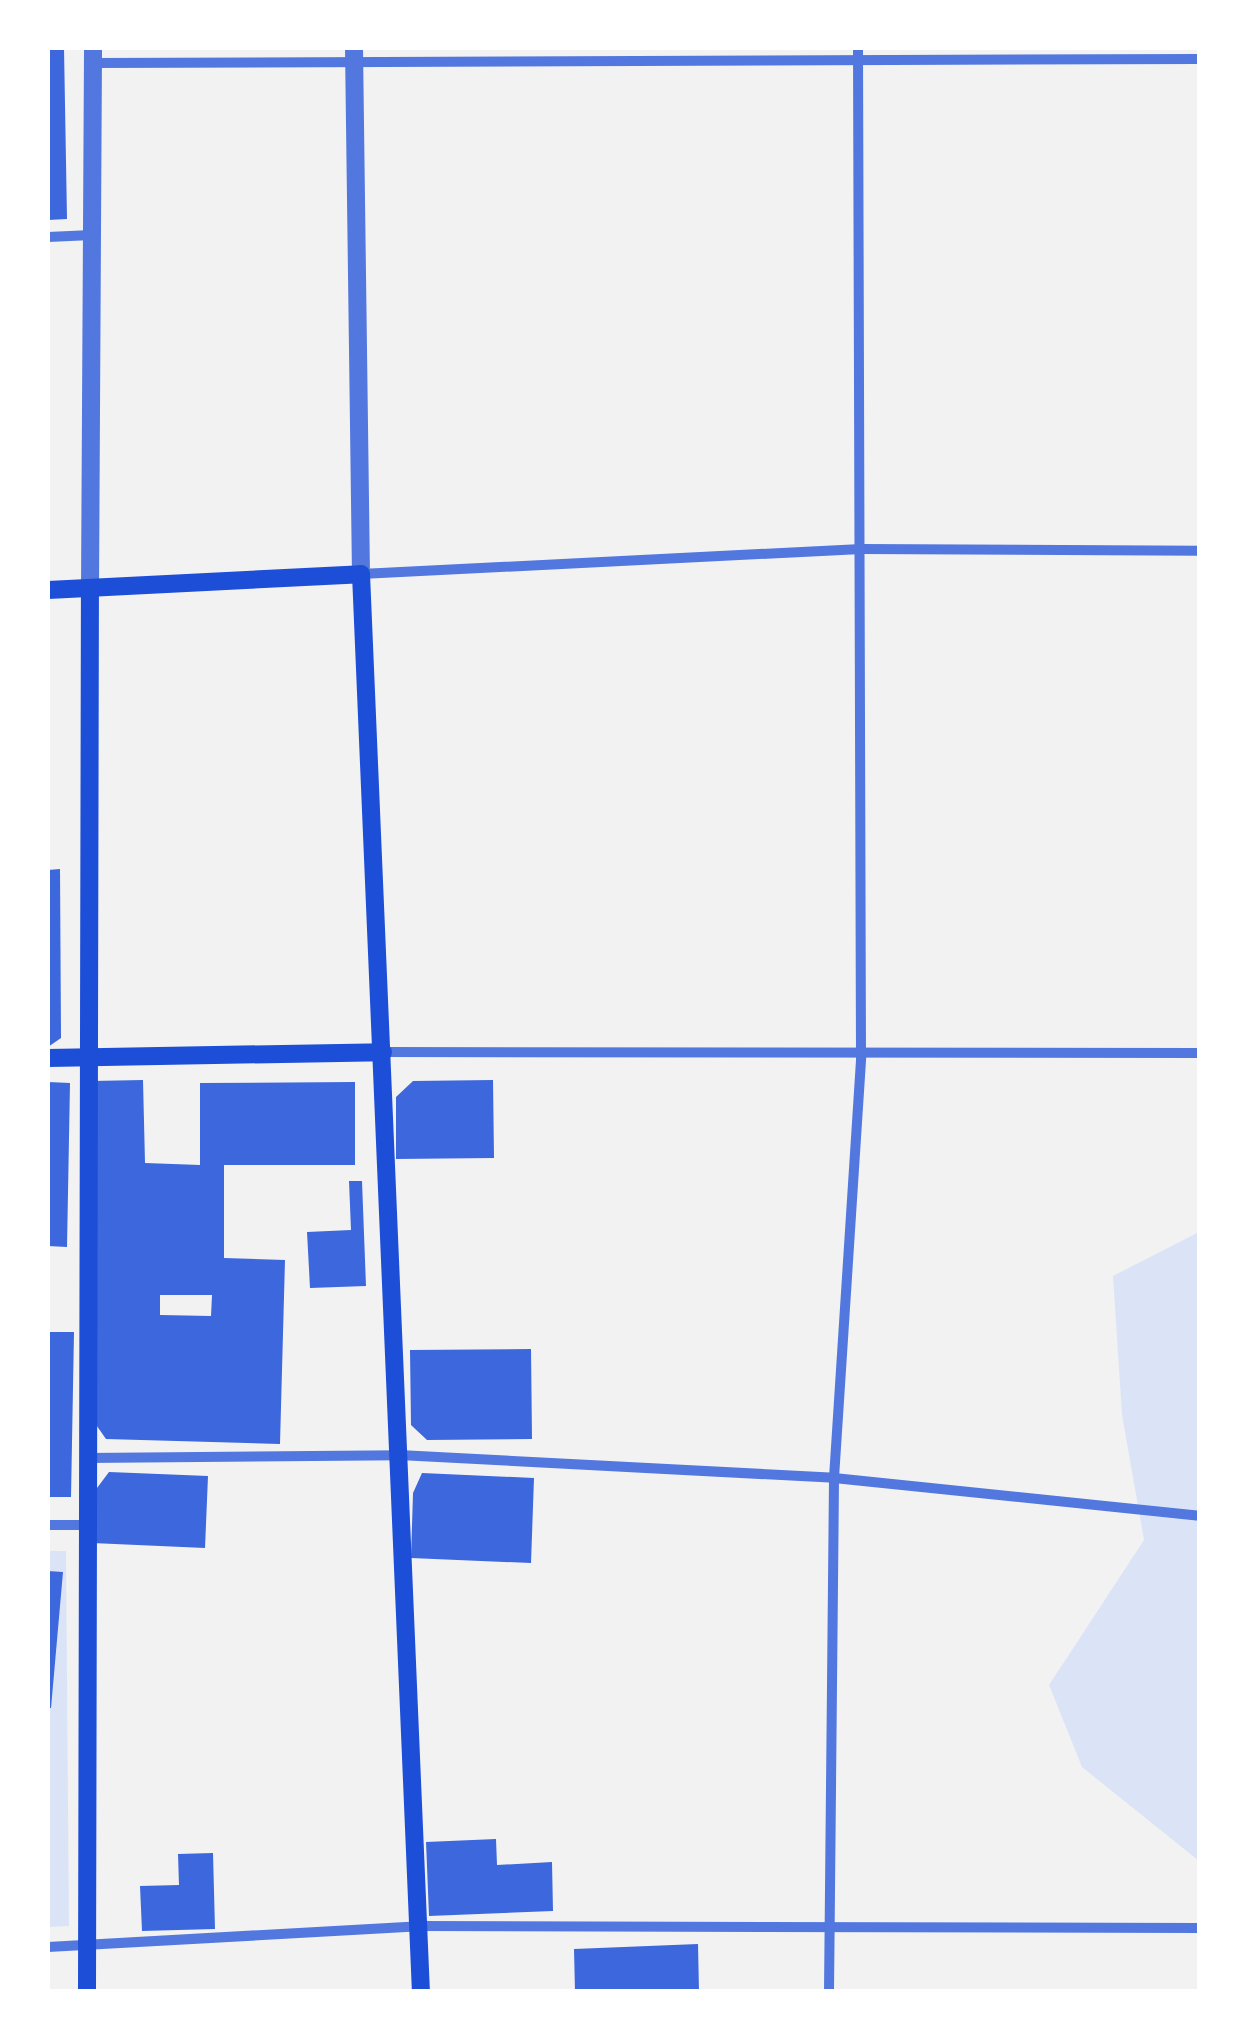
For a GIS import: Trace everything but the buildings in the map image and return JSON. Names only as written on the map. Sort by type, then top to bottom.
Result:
[{"type":"main road","points":[[48,590],[361,574],[422,1992]]},
{"type":"main road","points":[[87,1992],[85,1059],[90,590]]},
{"type":"main road","points":[[48,1058],[383,1052]]},
{"type":"street","points":[[830,1992],[834,1478],[861,1057],[858,48]]},
{"type":"street","points":[[355,54],[361,574],[861,548],[1200,551]]},
{"type":"street","points":[[90,590],[93,55],[355,54],[858,64],[1200,59]]},
{"type":"street","points":[[48,237],[92,235]]},
{"type":"street","points":[[383,1052],[861,1057],[1200,1052]]},
{"type":"street","points":[[86,1458],[400,1454],[834,1478],[1199,1516]]},
{"type":"street","points":[[48,1525],[86,1525]]},
{"type":"street","points":[[48,1947],[419,1926],[828,1931],[1200,1928]]},
{"type":"shaded area","points":[[1199,1232],[1199,1861],[1082,1767],[1049,1685],[1144,1540],[1122,1415],[1113,1276]]},
{"type":"shaded area","points":[[48,1551],[66,1551],[69,1926],[48,1927]]}]
